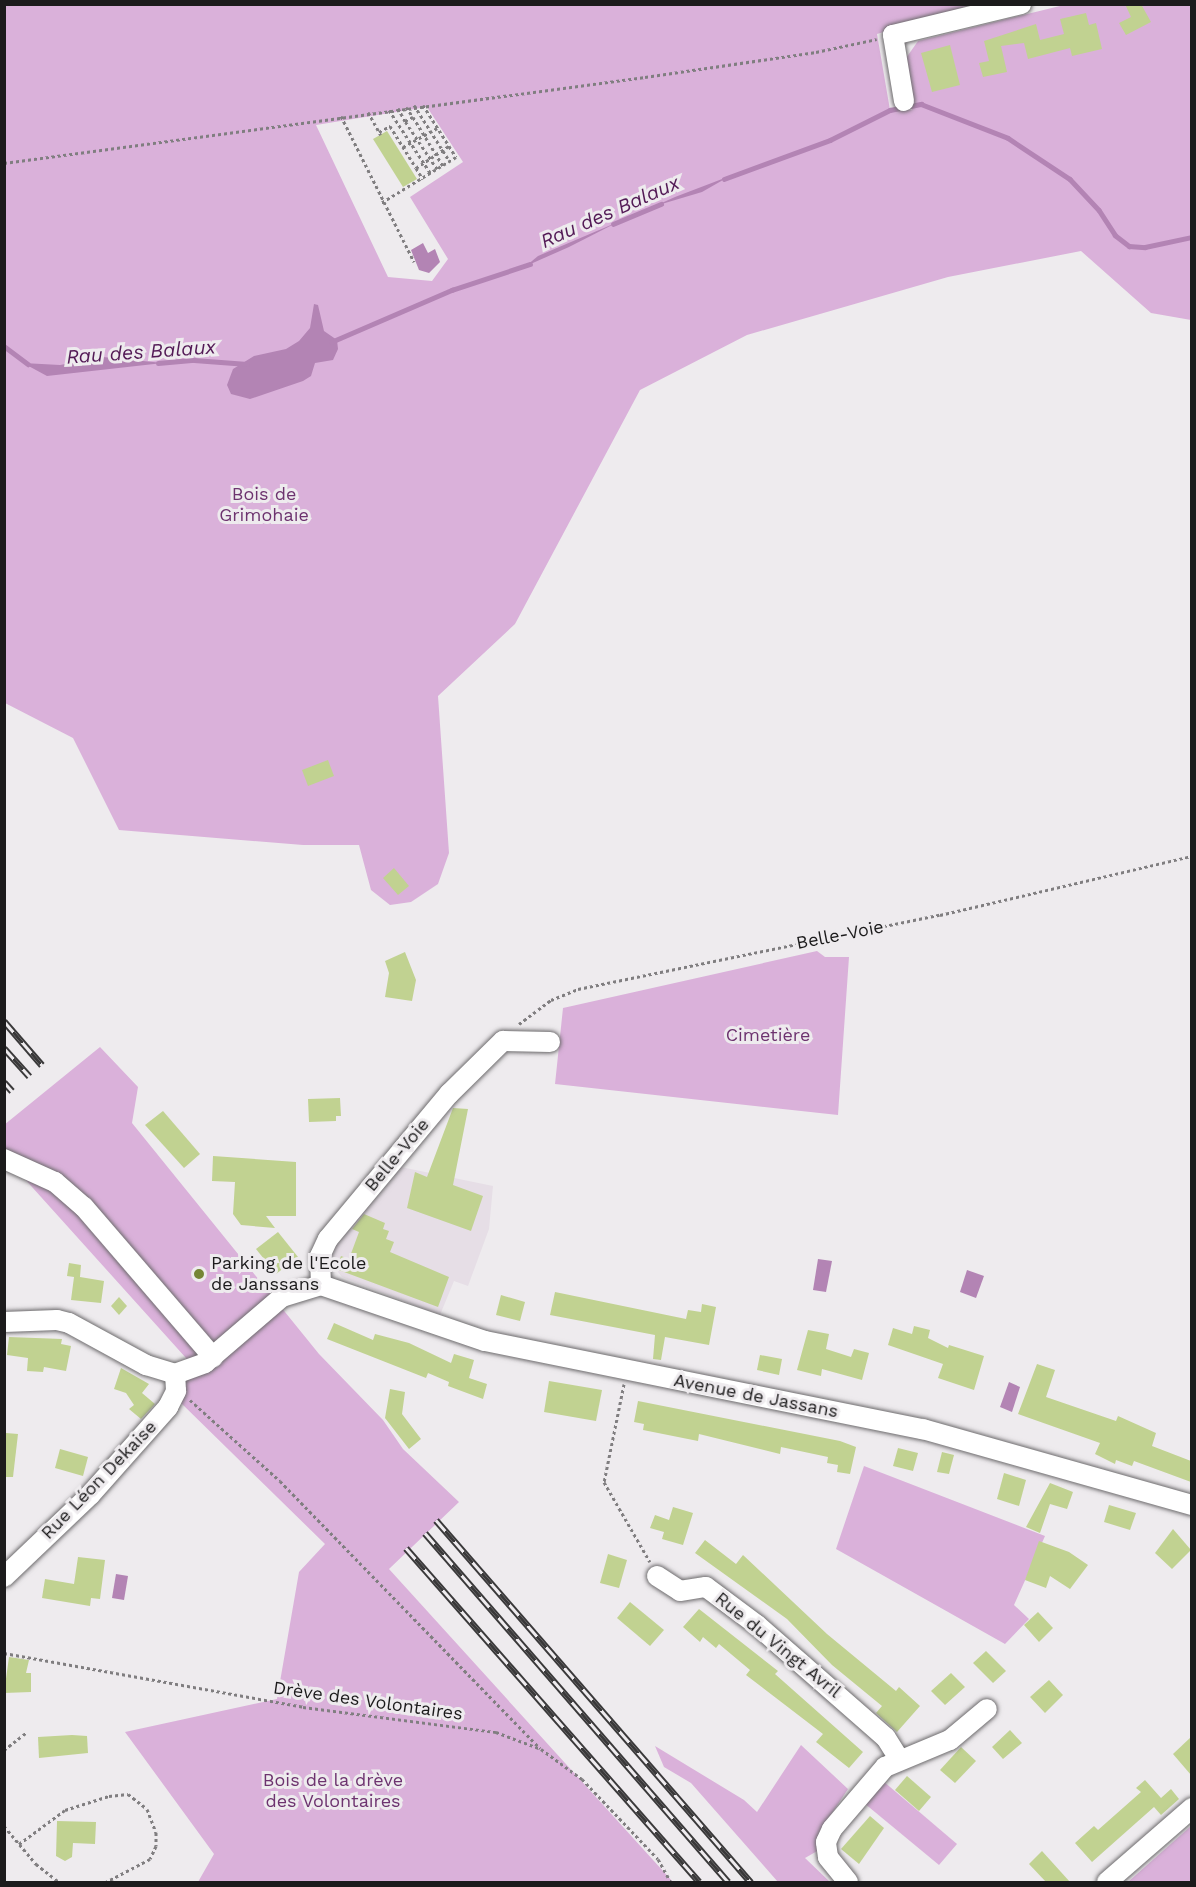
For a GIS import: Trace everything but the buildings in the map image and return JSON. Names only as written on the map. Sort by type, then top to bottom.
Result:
[{"type":"street","points":[[904,100],[893,35],[982,9],[1019,5]]},
{"type":"street","points":[[503,1041],[550,1042]]},
{"type":"street","name":"Belle-Voie","points":[[321,1285],[320,1256],[328,1239],[430,1116],[503,1041]]},
{"type":"street","points":[[4,1159],[56,1182],[84,1207],[213,1358]]},
{"type":"street","points":[[4,1322],[57,1320],[69,1323],[175,1383],[213,1358],[282,1297],[321,1285]]},
{"type":"street","name":"Avenue de Jassans","points":[[321,1285],[485,1341],[923,1429],[1191,1505]]},
{"type":"street","name":"Rue Léon Dekaise","points":[[4,1576],[114,1470],[172,1402],[175,1383]]},
{"type":"street","name":"Rue du Vingt Avril","points":[[657,1576],[681,1591],[706,1587],[757,1625],[886,1738],[900,1760]]},
{"type":"street","points":[[848,1882],[830,1863],[826,1851],[828,1835],[885,1767],[950,1740],[987,1709]]},
{"type":"street","points":[[1107,1882],[1191,1808]]},
{"type":"path","points":[[4,163],[406,106],[816,52],[893,35]]},
{"type":"path","points":[[381,203],[456,157],[423,104]]},
{"type":"path","points":[[414,105],[450,162]]},
{"type":"path","points":[[406,106],[443,166]]},
{"type":"path","points":[[398,108],[437,170]]},
{"type":"path","points":[[389,109],[431,174]]},
{"type":"path","points":[[368,112],[380,134],[398,123]]},
{"type":"path","points":[[341,116],[381,203],[414,262]]},
{"type":"path","points":[[405,121],[412,117]]},
{"type":"path","points":[[390,126],[423,178]]},
{"type":"path","points":[[403,147],[437,128]]},
{"type":"path","points":[[416,168],[449,146]]},
{"type":"path","name":"Belle-Voie","points":[[503,1041],[526,1016],[551,1000],[578,989],[940,915],[1191,856]]},
{"type":"path","points":[[627,1371],[604,1482],[657,1576]]},
{"type":"path","points":[[175,1383],[349,1552],[541,1749]]},
{"type":"path","name":"Drève des Volontaires","points":[[4,1653],[303,1707],[496,1732],[541,1749],[582,1779],[658,1859],[670,1882]]},
{"type":"path","points":[[4,1750],[27,1732]]},
{"type":"path","points":[[19,1844],[65,1810],[109,1796],[128,1794],[147,1809],[156,1832],[156,1846],[150,1859],[106,1882]]},
{"type":"path","points":[[4,1826],[19,1844],[59,1882]]},
{"type":"shaded area","points":[[730,176],[702,192],[655,206],[675,197]]},
{"type":"shaded area","points":[[618,222],[569,247],[526,266],[538,256]]},
{"type":"shaded area","points":[[423,243],[428,253],[435,249],[440,262],[429,273],[419,270],[411,250]]},
{"type":"shaded area","points":[[314,304],[318,305],[324,331],[337,340],[338,349],[333,360],[315,363],[311,376],[303,381],[250,399],[231,394],[227,385],[233,369],[254,356],[286,349],[299,341],[310,328]]},
{"type":"shaded area","points":[[103,357],[163,363],[47,376],[23,363],[60,365]]},
{"type":"shaded area","points":[[396,1166],[493,1186],[489,1229],[468,1286],[454,1281],[440,1315],[342,1277],[329,1261],[330,1249]]},
{"type":"shaded area","points":[[818,1259],[832,1261],[826,1292],[813,1290]]},
{"type":"shaded area","points":[[967,1270],[984,1276],[976,1298],[960,1292]]},
{"type":"shaded area","points":[[1009,1382],[1020,1387],[1012,1412],[1000,1407]]},
{"type":"shaded area","points":[[116,1574],[128,1576],[124,1600],[112,1598]]},
{"type":"green space","name":"Bois de Grimohaie","points":[[4,5],[971,5],[877,34],[890,110],[912,110],[904,61],[918,41],[1064,5],[1191,5],[1191,320],[1151,313],[1081,251],[948,277],[747,335],[640,390],[515,624],[438,696],[449,853],[438,884],[411,902],[390,905],[371,890],[359,845],[303,845],[119,830],[73,738],[5,703]],"holes":[[[427,107],[463,162],[410,197],[448,259],[432,281],[388,277],[316,125]]]},
{"type":"green space","name":"Cimetière","points":[[817,951],[825,957],[849,957],[838,1115],[555,1084],[563,1008]]},
{"type":"green space","name":"Bois de la drève des Volontaires","points":[[100,1047],[138,1087],[132,1123],[319,1354],[383,1420],[403,1449],[459,1502],[389,1569],[673,1882],[198,1882],[214,1854],[125,1732],[277,1699],[299,1572],[325,1544],[180,1402],[186,1358],[5,1157],[4,1125]]},
{"type":"green space","points":[[864,1466],[1045,1536],[1014,1605],[1029,1619],[1005,1644],[836,1549]]},
{"type":"green space","points":[[801,1745],[848,1789],[822,1828],[819,1850],[805,1858],[830,1882],[778,1882],[691,1783],[664,1767],[655,1746],[744,1800],[757,1812]]},
{"type":"green space","points":[[883,1781],[957,1844],[939,1865],[864,1803]]},
{"type":"green space","points":[[1191,1826],[1191,1882],[1128,1882]]},
{"type":"waterway","name":"Rau des Balaux","points":[[724,179],[830,140],[890,110],[921,104],[1008,138],[1070,179],[1099,210],[1115,235],[1129,246],[1145,247],[1192,237]]},
{"type":"waterway","name":"Rau des Balaux","points":[[613,224],[661,204]]},
{"type":"waterway","name":"Rau des Balaux","points":[[331,342],[452,290],[530,264]]},
{"type":"waterway","name":"Rau des Balaux","points":[[4,346],[28,364]]},
{"type":"waterway","name":"Rau des Balaux","points":[[158,363],[194,360],[247,364]]},
{"type":"railway","points":[[4,1021],[42,1065]]},
{"type":"railway","points":[[4,1048],[29,1076]]},
{"type":"railway","points":[[4,1082],[12,1091]]},
{"type":"railway","points":[[436,1520],[751,1882]]},
{"type":"railway","points":[[425,1533],[728,1882]]},
{"type":"railway","points":[[406,1548],[699,1882]]},
{"type":"place","name":"Parking de l'Ecole de Janssans","points":[[199,1274]]}]
